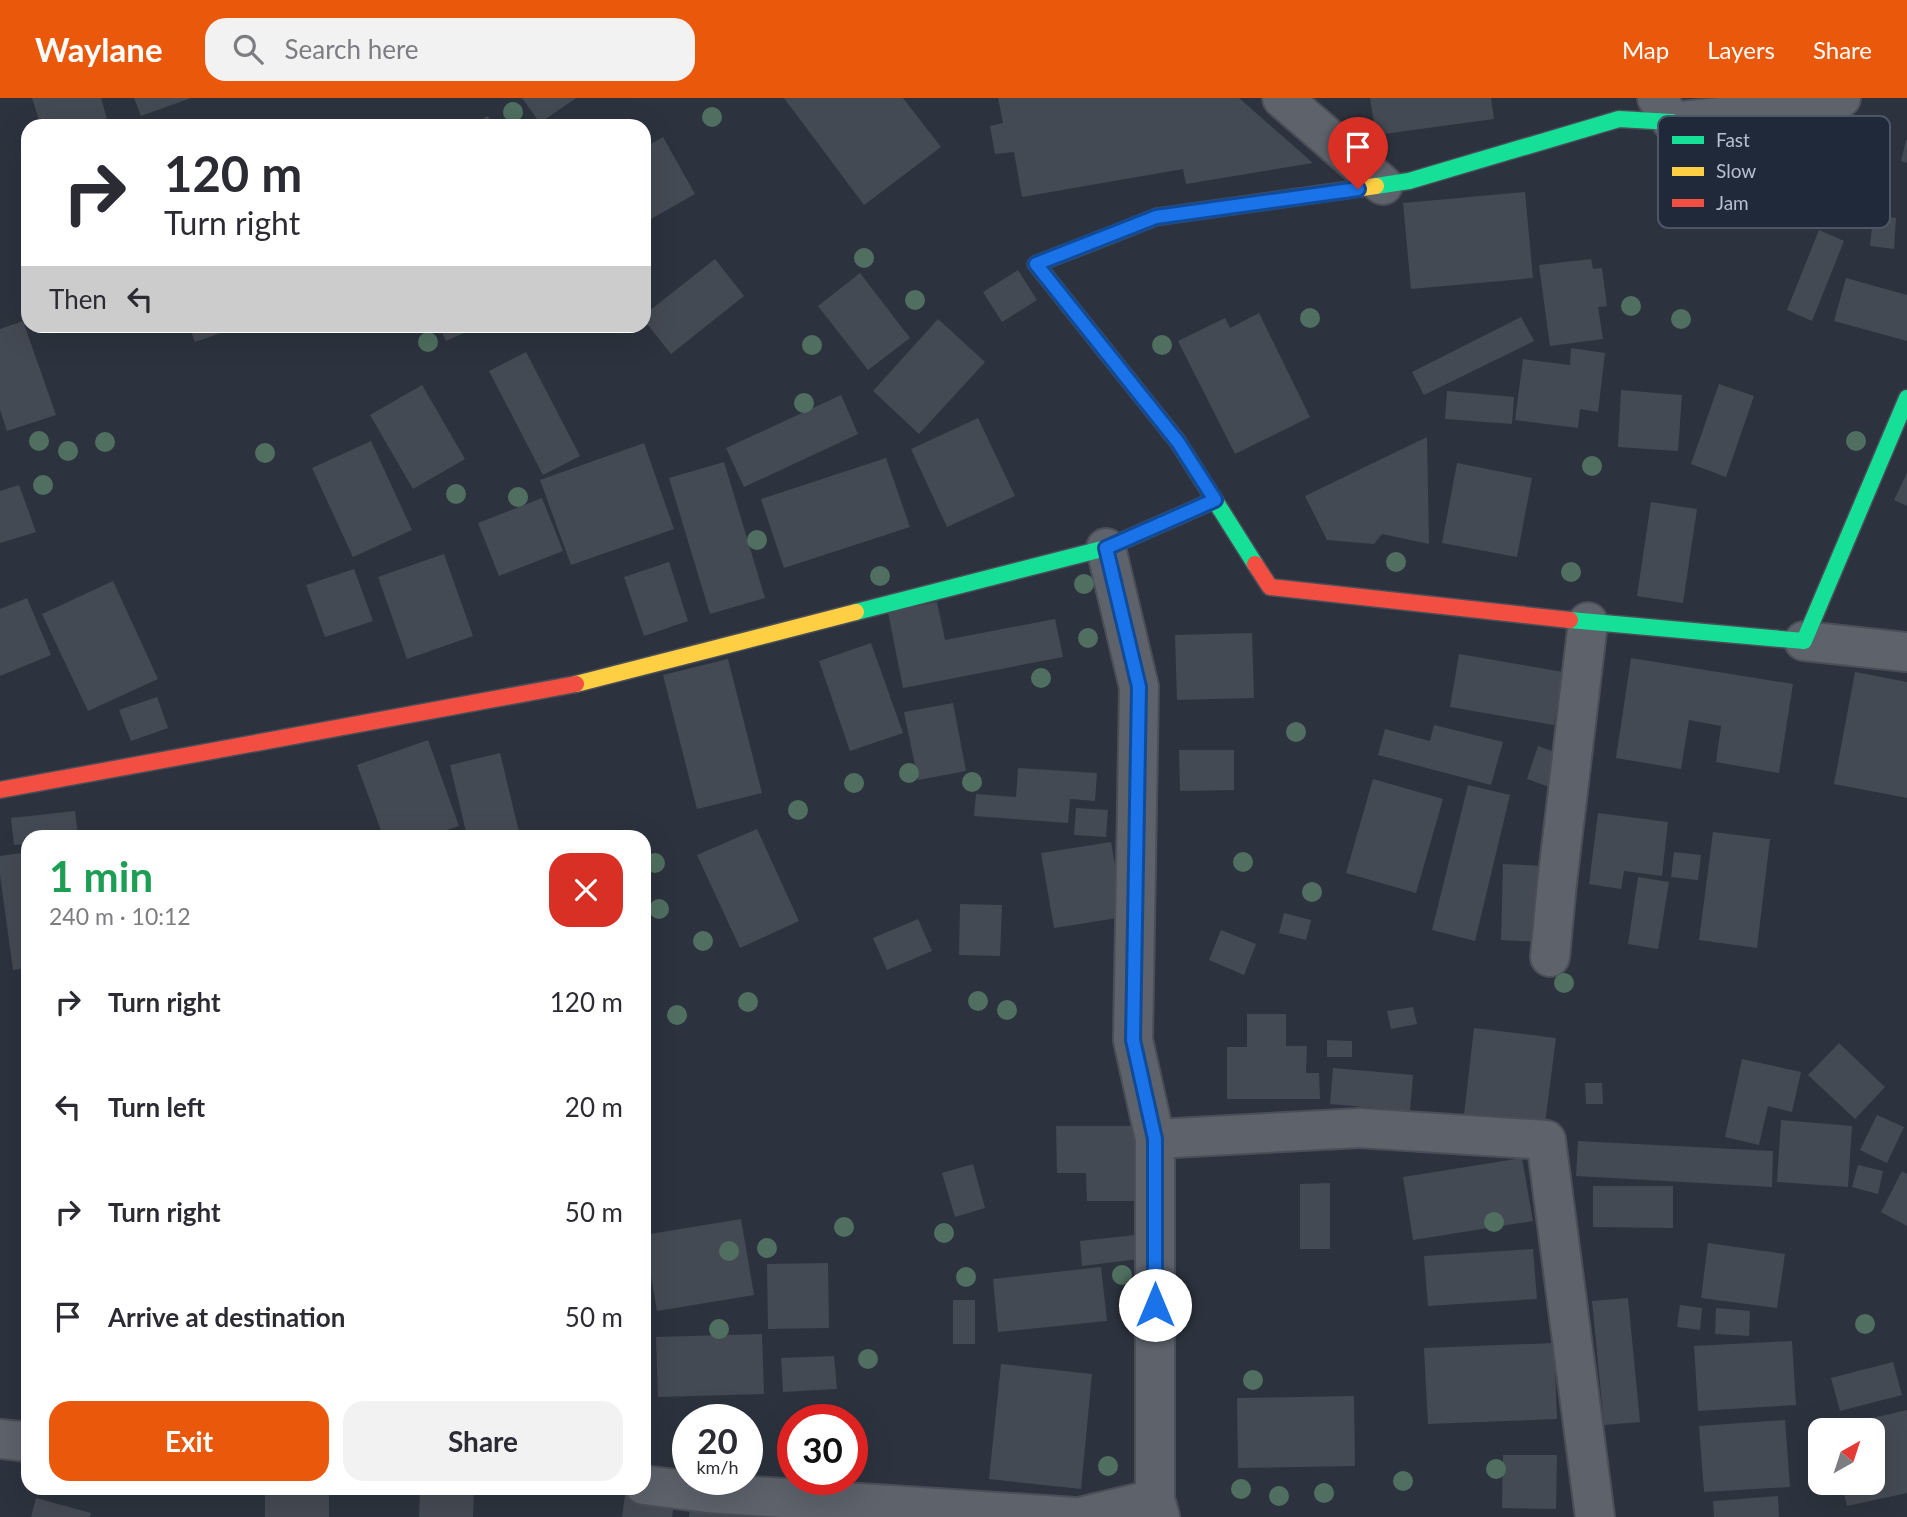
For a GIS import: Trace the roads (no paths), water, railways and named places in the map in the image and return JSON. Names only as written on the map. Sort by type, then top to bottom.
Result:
[{"type":"street","points":[[1282,98],[1383,185]]},
{"type":"street","points":[[1841,98],[1802,108],[1665,110],[1619,118],[1409,181],[1156,217],[1036,264],[1178,442],[1270,587],[1588,622],[1804,640],[1907,652]]},
{"type":"street","points":[[1804,640],[1907,398]]},
{"type":"street","points":[[0,790],[560,688],[1106,548],[1215,500]]},
{"type":"street","points":[[651,1486],[707,1493],[1078,1517],[1157,1508],[1155,1139],[1133,1040],[1139,687],[1106,548]]},
{"type":"street","points":[[1550,957],[1588,622]]},
{"type":"street","points":[[1155,1139],[1360,1128],[1545,1140],[1595,1517]]},
{"type":"street","points":[[0,1439],[21,1441]]}]
